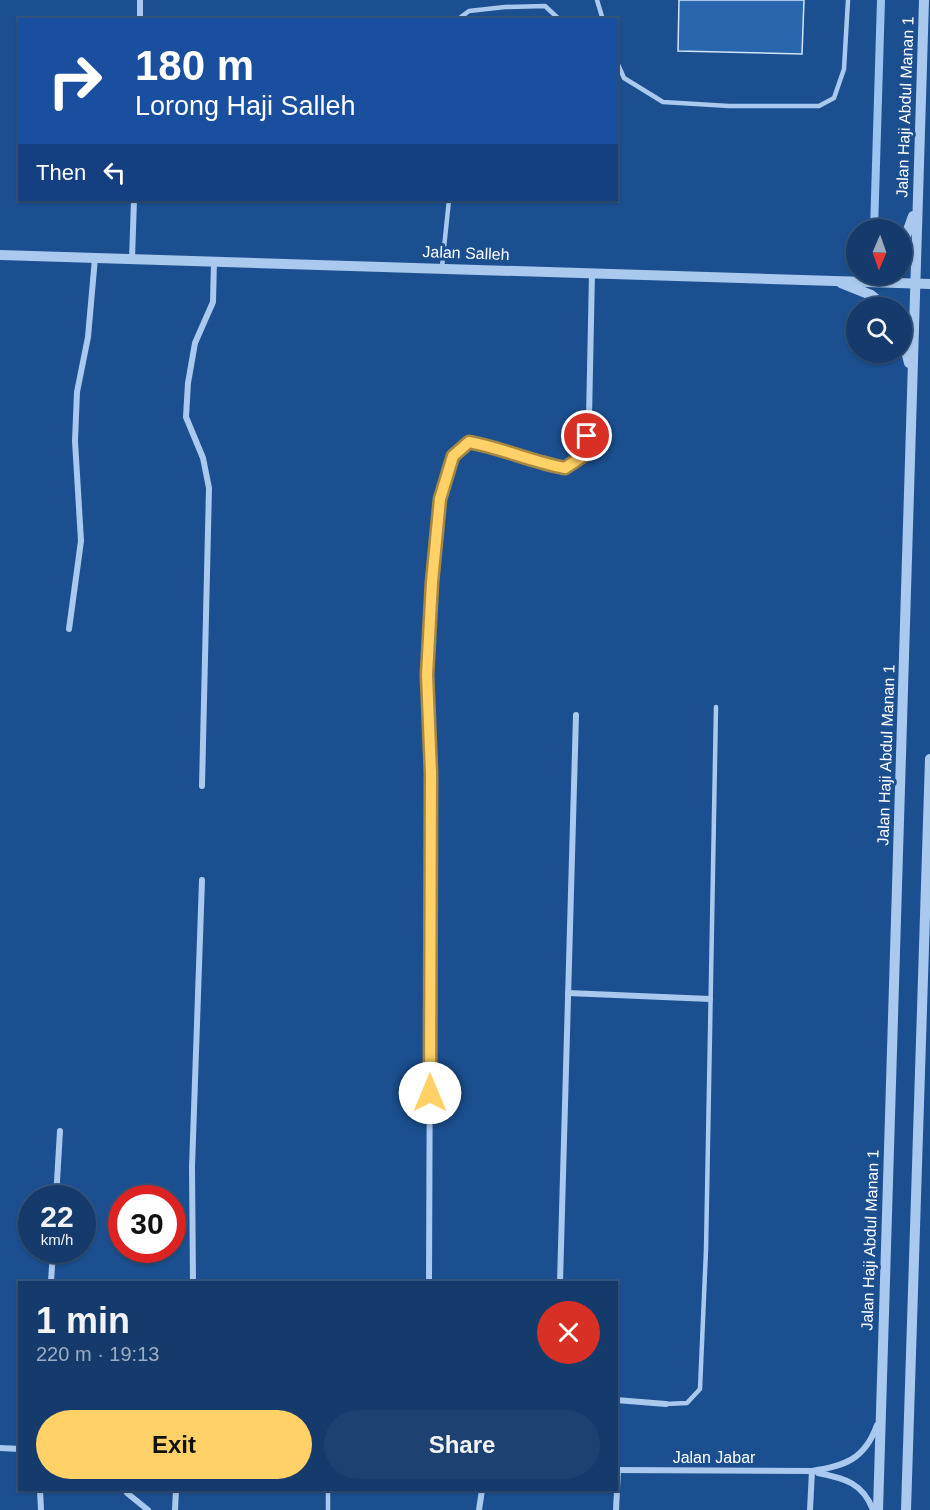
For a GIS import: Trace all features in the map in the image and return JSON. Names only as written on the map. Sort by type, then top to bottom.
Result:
[{"type":"street","points":[[140,0],[140,18]]},
{"type":"street","name":"Jalan Haji Abdul Manan 1","points":[[878,1510],[924,0]]},
{"type":"street","points":[[132,259],[134,201]]},
{"type":"street","points":[[912,219],[917,205]]},
{"type":"street","name":"Jalan Salleh","points":[[0,255],[832,279],[930,284]]},
{"type":"street","points":[[69,629],[81,541],[75,441],[77,392],[88,337],[94,258]]},
{"type":"street","points":[[202,786],[209,488],[203,458],[186,417],[188,383],[195,343],[213,302],[214,261]]},
{"type":"street","points":[[429,1281],[431,773],[427,675],[432,582],[440,499],[453,456],[469,442],[499,448],[542,464],[565,468],[586,454],[589,418],[592,273]]},
{"type":"street","points":[[832,279],[846,276]]},
{"type":"street","points":[[832,279],[873,297]]},
{"type":"street","points":[[909,363],[912,375]]},
{"type":"street","points":[[561,1281],[576,715]]},
{"type":"street","points":[[906,1510],[926,992],[930,759]]},
{"type":"street","points":[[193,1281],[192,1167],[202,880]]},
{"type":"street","points":[[568,993],[710,999]]},
{"type":"street","points":[[57,1185],[60,1131]]},
{"type":"street","points":[[51,1281],[52,1263]]},
{"type":"street","points":[[618,1400],[666,1404]]},
{"type":"street","points":[[812,1471],[836,1467],[857,1457],[872,1440],[880,1418]]},
{"type":"street","points":[[0,1448],[18,1449]]},
{"type":"street","name":"Jalan Jabar","points":[[618,1470],[812,1471]]},
{"type":"street","points":[[810,1510],[812,1471]]},
{"type":"street","points":[[812,1471],[836,1476],[856,1484],[873,1510]]},
{"type":"street","points":[[40,1491],[41,1510]]},
{"type":"street","points":[[127,1491],[147,1510]]},
{"type":"street","points":[[175,1510],[176,1491]]},
{"type":"street","points":[[479,1510],[482,1491]]},
{"type":"street","points":[[616,1491],[616,1510]]},
{"type":"lane","points":[[597,0],[602,18]]},
{"type":"lane","points":[[618,64],[624,78],[663,102],[729,106],[819,106],[834,99],[844,69],[848,0]]},
{"type":"lane","points":[[460,18],[470,11],[505,6],[545,6],[558,18]]},
{"type":"lane","points":[[442,267],[449,201]]},
{"type":"lane","points":[[666,1404],[687,1403],[700,1389],[706,1250],[716,707]]},
{"type":"lane","points":[[328,1491],[328,1510]]},
{"type":"building","points":[[679,0],[804,0],[802,54],[678,51]]},
{"type":"waterway","points":[[874,219],[881,0]]},
{"type":"route","points":[[430,1093],[431,773],[427,675],[432,582],[440,499],[453,456],[469,442],[499,448],[542,464],[565,468],[586,454],[587,436]]}]
